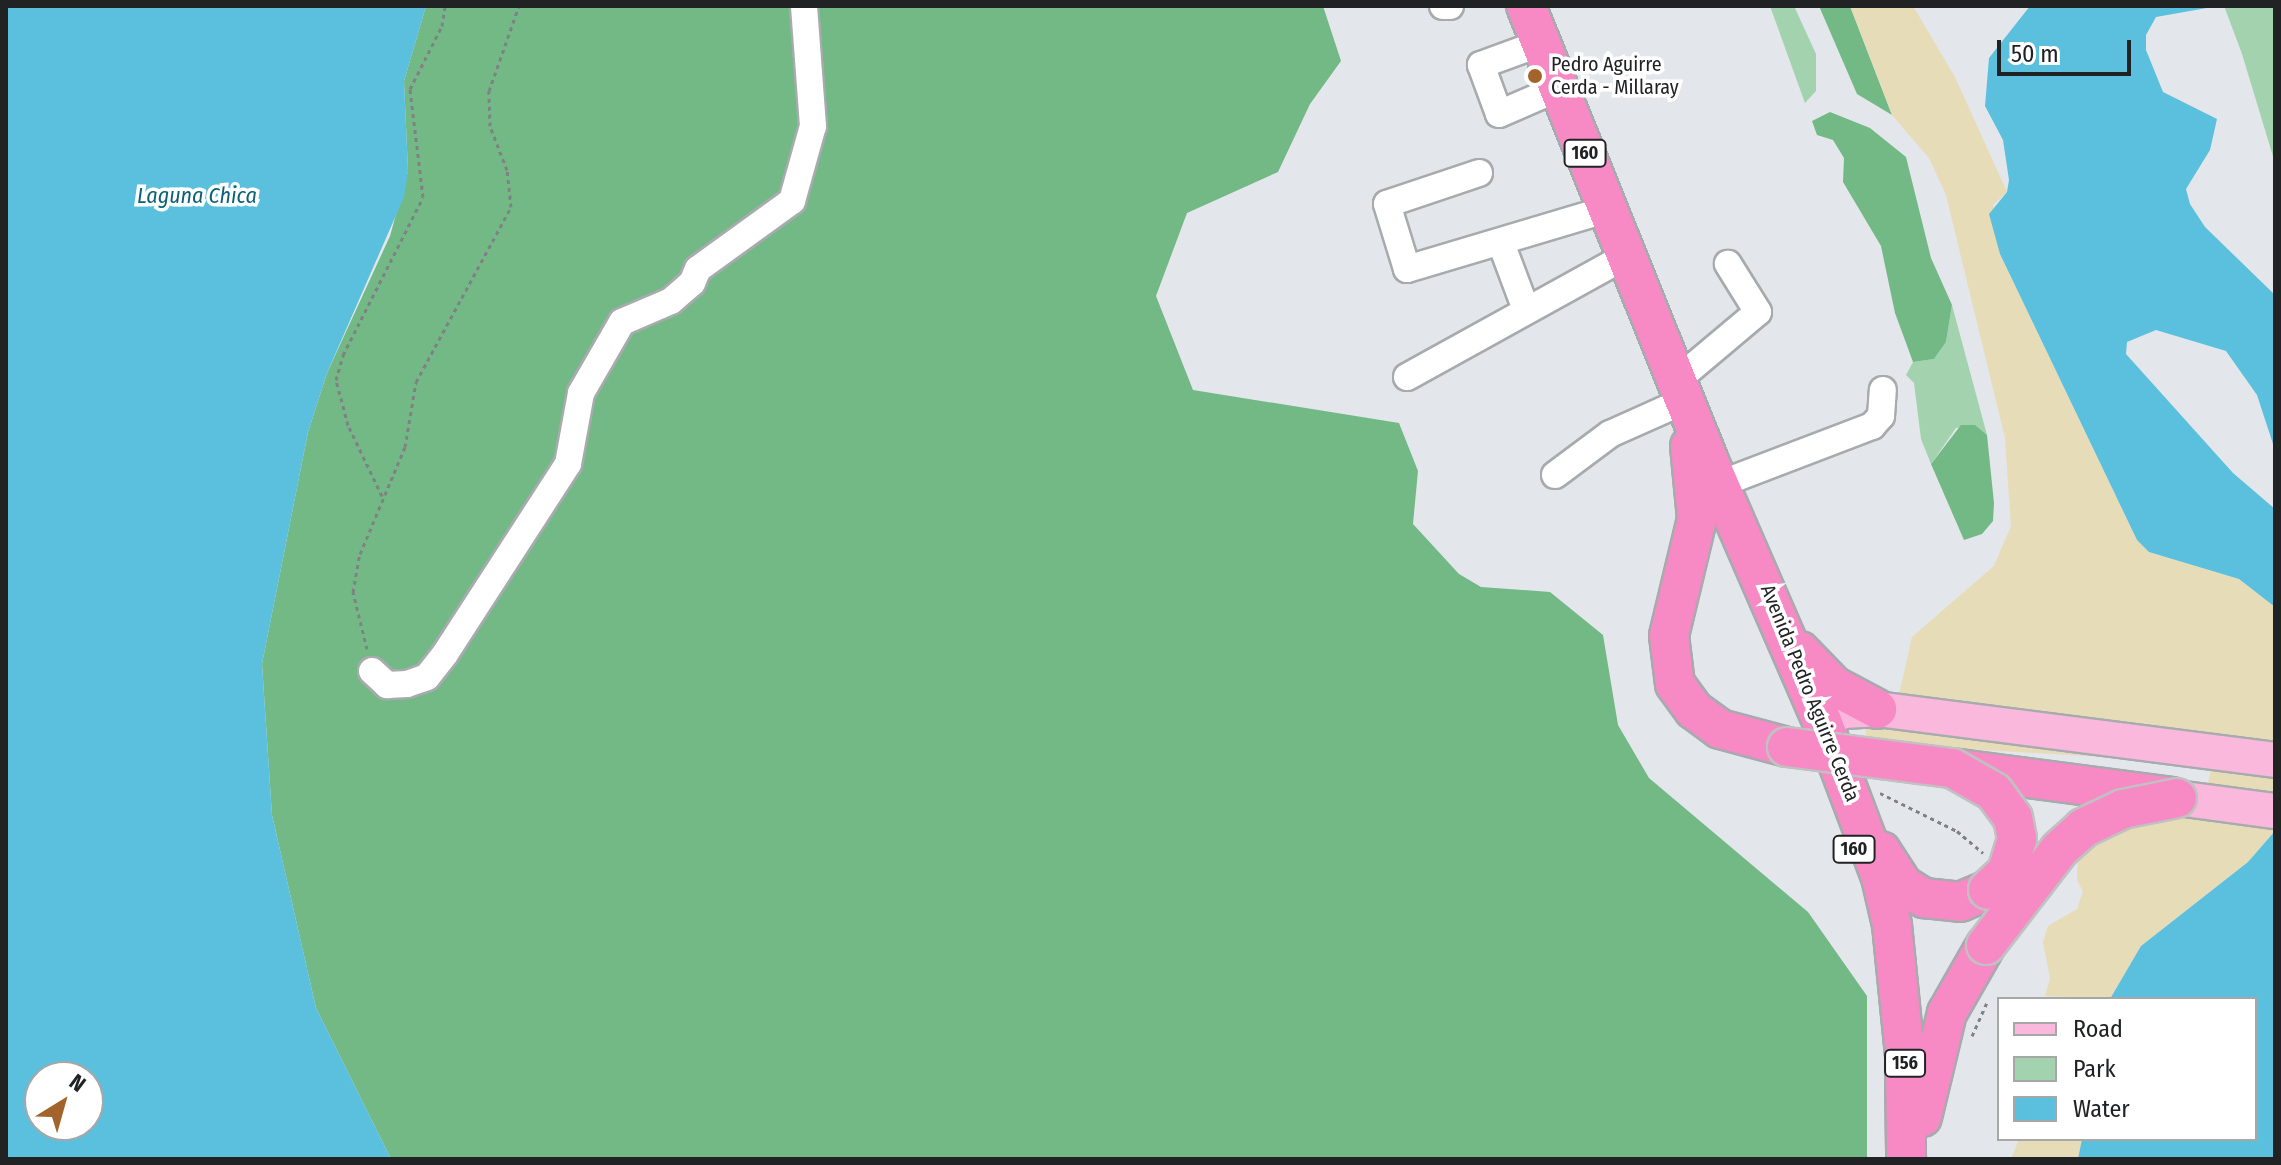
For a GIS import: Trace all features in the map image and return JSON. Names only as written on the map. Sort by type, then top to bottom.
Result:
[{"type":"highway","name":"160","points":[[1528,17],[1644,301],[1671,395]]},
{"type":"highway","name":"Avenida Pedro Aguirre Cerda","points":[[1671,395],[1714,472],[1786,633],[1806,734],[1865,828],[1889,910],[1894,967]]},
{"type":"highway","points":[[1671,395],[1683,497],[1669,662],[1686,703],[1728,732],[1806,734],[1952,768],[2177,798]]},
{"type":"highway","name":"Avenida Pedro Aguirre Cerda","points":[[1714,472],[1739,567],[1894,967]]},
{"type":"highway","points":[[1786,633],[1834,686],[1877,709]]},
{"type":"highway","points":[[1865,828],[1896,877],[1924,898],[1960,902],[1988,890],[2013,862],[2017,839],[2013,818],[1994,792],[1952,768]]},
{"type":"highway","points":[[1912,1159],[1947,1013],[1986,945],[2050,861],[2083,828],[2123,809],[2177,798]]},
{"type":"highway","name":"156","points":[[1894,967],[1905,1055],[1906,1159]]},
{"type":"main road","points":[[1806,734],[1843,711],[1877,709],[2275,760]]},
{"type":"main road","points":[[2177,798],[2275,811]]},
{"type":"street","points":[[372,671],[387,685],[407,684],[427,677],[445,654],[568,464],[581,393],[622,322],[671,301],[692,283],[698,269],[792,201],[813,126],[804,6]]},
{"type":"street","points":[[1443,6],[1450,6]]},
{"type":"street","points":[[1528,17],[1481,65],[1499,114],[1559,88]]},
{"type":"street","points":[[1479,173],[1387,204],[1393,238],[1402,263],[1413,270],[1608,209]]},
{"type":"street","points":[[1501,243],[1525,307]]},
{"type":"street","points":[[1407,377],[1525,307],[1626,256]]},
{"type":"street","points":[[1555,475],[1610,434],[1671,395],[1758,312],[1728,264]]},
{"type":"street","points":[[1714,472],[1872,426],[1881,416],[1883,390]]},
{"type":"path","points":[[382,497],[348,425],[336,380],[343,355],[423,197],[410,89],[442,26],[445,6]]},
{"type":"path","points":[[372,671],[353,592],[360,554],[405,447],[416,382],[511,207],[507,170],[490,126],[489,91],[519,6]]},
{"type":"green space","points":[[426,6],[1323,6],[1341,61],[1310,104],[1278,172],[1187,213],[1156,296],[1193,390],[1399,423],[1418,471],[1413,524],[1459,574],[1481,587],[1550,592],[1603,635],[1618,725],[1649,778],[1808,912],[1867,996],[1867,1159],[391,1159],[316,1008],[272,815],[262,664],[308,432],[327,373],[390,236],[408,171],[404,81]]},
{"type":"green space","points":[[1770,6],[1794,6],[1816,54],[1816,91],[1805,103]]},
{"type":"green space","points":[[1819,6],[1850,6],[1892,115],[1857,94]]},
{"type":"green space","points":[[2224,6],[2275,6],[2275,163],[2242,54]]},
{"type":"green space","points":[[1830,112],[1870,128],[1906,157],[1931,258],[1952,305],[1946,342],[1934,359],[1913,362],[1895,313],[1881,246],[1843,182],[1844,158],[1833,140],[1817,135],[1812,121]]},
{"type":"green space","points":[[1952,305],[1987,435],[1975,426],[1956,428],[1931,464],[1921,439],[1914,383],[1906,375],[1913,362],[1934,359],[1946,342]]},
{"type":"green space","points":[[1961,425],[1975,425],[1987,435],[1994,503],[1993,521],[1982,534],[1964,540],[1931,464]]},
{"type":"sand","points":[[1850,6],[1913,6],[1955,77],[2007,192],[1993,205],[2000,254],[2137,540],[2149,552],[2239,579],[2275,607],[2275,831],[2248,862],[2141,946],[2111,997],[2045,996],[2050,978],[2043,942],[2048,926],[2077,909],[2083,891],[2077,880],[2078,848],[2206,793],[2211,769],[2186,762],[1867,743],[1865,728],[1897,704],[1912,637],[1994,566],[2011,526],[2005,438],[1946,195],[1929,158],[1892,115]]},
{"type":"sand","points":[[2018,1141],[2082,1141],[2078,1159],[2011,1159]]},
{"type":"water","name":"Laguna Chica","points":[[6,6],[426,6],[404,81],[408,171],[404,197],[327,373],[308,432],[262,664],[272,815],[316,1008],[391,1159],[6,1159]]},
{"type":"water","points":[[2030,6],[2218,6],[2156,17],[2146,35],[2146,50],[2163,92],[2217,119],[2210,150],[2186,189],[2190,204],[2205,227],[2275,295],[2275,450],[2257,395],[2226,351],[2156,330],[2127,342],[2126,354],[2233,473],[2275,509],[2275,607],[2239,579],[2149,552],[2137,540],[2000,254],[1989,214],[2007,192],[2009,180],[2003,140],[1985,106],[1989,58]]},
{"type":"water","points":[[2275,831],[2275,1159],[2078,1159],[2082,1141],[2257,1141],[2257,997],[2111,997],[2141,946],[2248,862]]},
{"type":"place","name":"Pedro Aguirre Cerda - Millaray","points":[[1535,76]]}]
